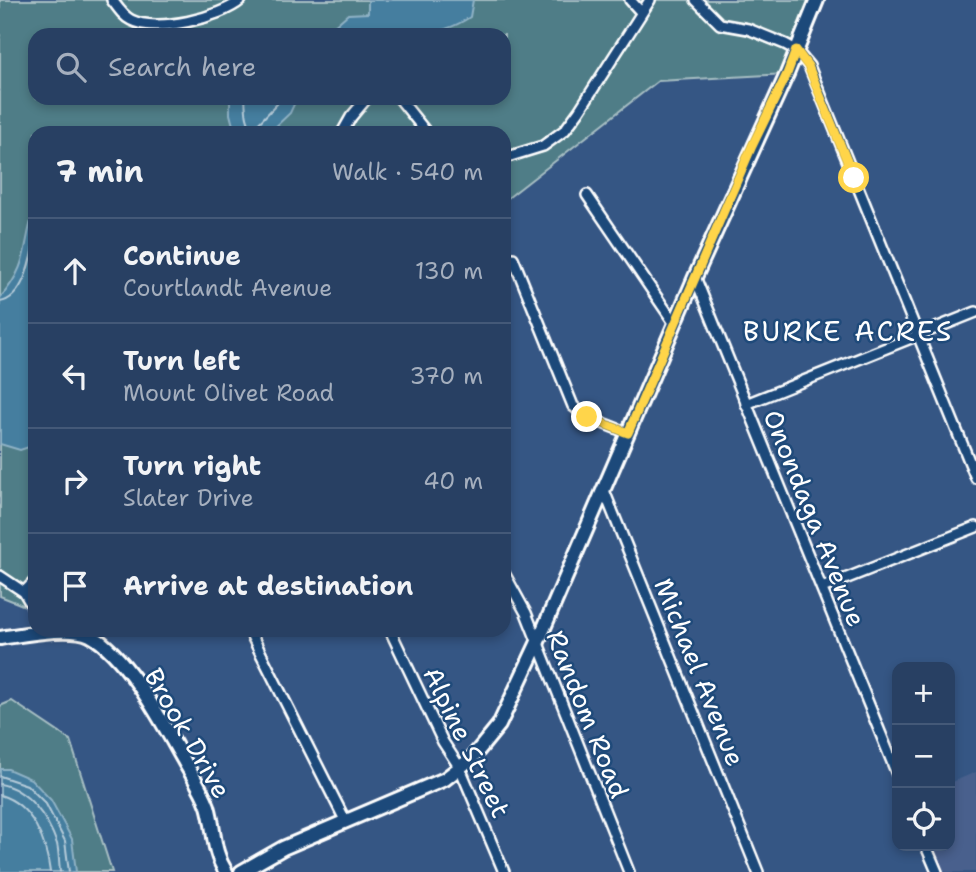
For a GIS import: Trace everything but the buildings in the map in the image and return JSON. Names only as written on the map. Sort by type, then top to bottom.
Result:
[{"type":"street","points":[[112,0],[129,19],[147,25],[160,25],[218,13],[241,0]]},
{"type":"street","points":[[630,0],[641,12]]},
{"type":"street","points":[[511,156],[543,146],[565,130],[650,0]]},
{"type":"street","points":[[696,0],[720,24],[748,29],[796,50],[808,66],[976,478]]},
{"type":"street","points":[[241,872],[283,848],[428,788],[472,758],[499,725],[537,644],[817,0]]},
{"type":"street","points":[[346,126],[361,105]]},
{"type":"street","points":[[405,105],[421,126]]},
{"type":"street","points":[[587,195],[674,324]]},
{"type":"street","points":[[513,258],[573,406],[587,417],[628,433]]},
{"type":"street","name":"Onondaga Avenue","points":[[695,277],[892,762]]},
{"type":"street","points":[[746,404],[976,312]]},
{"type":"street","name":"Michael Avenue","points":[[603,488],[758,872]]},
{"type":"street","points":[[822,588],[976,527]]},
{"type":"street","points":[[0,576],[24,592],[28,599]]},
{"type":"street","name":"Random Road","points":[[511,586],[526,613],[629,872]]},
{"type":"street","points":[[24,592],[28,588]]},
{"type":"street","name":"Brook Drive","points":[[0,638],[28,632]]},
{"type":"street","name":"Brook Drive","points":[[91,637],[139,685],[169,734],[207,803],[213,845],[226,872]]},
{"type":"street","points":[[253,637],[346,822]]},
{"type":"street","name":"Alpine Street","points":[[393,637],[443,742],[460,768],[504,872]]},
{"type":"street","points":[[928,851],[937,872]]},
{"type":"shaded area","points":[[976,772],[976,872],[940,872],[931,851],[955,851],[955,781]]},
{"type":"green space","points":[[0,0],[818,0],[787,74],[658,81],[511,196],[511,126],[28,126],[28,607],[0,596]]},
{"type":"green space","points":[[12,701],[70,740],[112,872],[0,872],[0,706]]},
{"type":"water","points":[[368,0],[473,0],[470,17],[448,28],[332,28],[348,14],[368,13]]},
{"type":"water","points":[[230,105],[294,105],[290,113],[276,126],[233,126]]},
{"type":"water","points":[[28,235],[28,447],[20,450],[0,444],[0,298],[16,275]]},
{"type":"water","points":[[0,769],[8,769],[31,779],[51,800],[72,839],[76,872],[0,872]]},
{"type":"district","name":"BURKE ACRES","points":[[848,331]]},
{"type":"route","points":[[587,417],[628,433],[796,50],[808,66],[854,178]]}]
